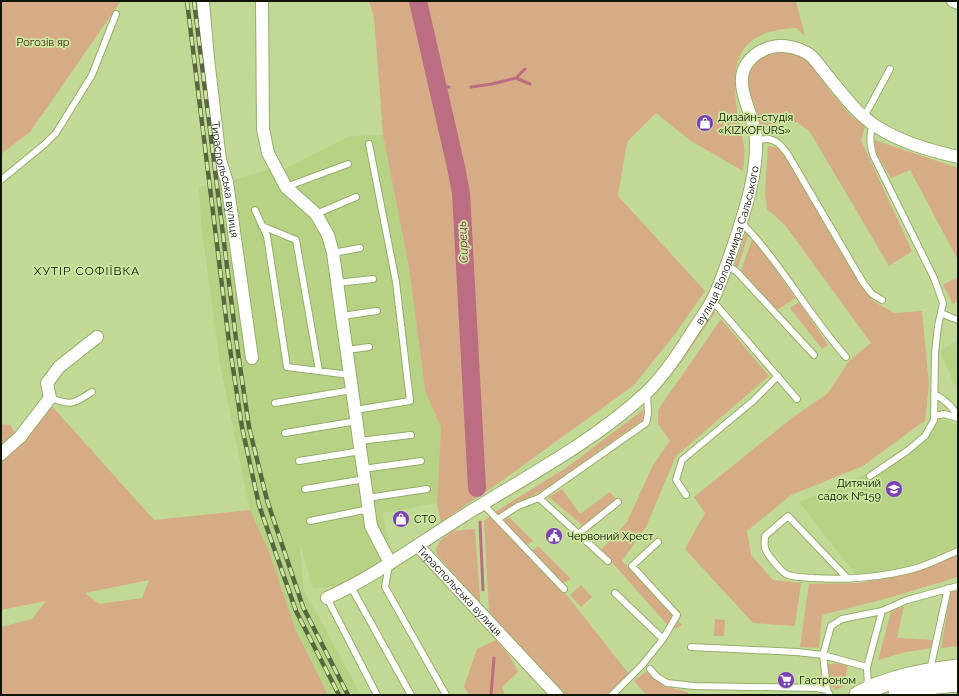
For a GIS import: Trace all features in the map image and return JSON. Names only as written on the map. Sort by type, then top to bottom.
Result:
[{"type":"main road","points":[[863,692],[905,677],[958,668]]},
{"type":"main road","points":[[897,695],[936,685],[958,683]]},
{"type":"street","name":"Тираспольська вулиця","points":[[203,1],[220,160],[227,182],[252,358]]},
{"type":"street","points":[[262,1],[263,129],[268,153],[286,187],[316,214],[328,235],[333,253],[371,526],[390,563]]},
{"type":"street","points":[[953,1],[958,3]]},
{"type":"street","name":"вулиця Володимира Сальського","points":[[418,546],[483,504],[569,452],[647,392],[663,374],[684,345],[712,300],[727,265],[752,181],[756,139],[742,88],[743,74],[749,61],[758,52],[772,47],[783,46],[803,51],[811,56],[847,100],[868,120],[904,141],[930,150],[958,157]]},
{"type":"street","points":[[1,454],[20,437],[50,398],[47,383],[59,367],[97,337]]},
{"type":"street","name":"Тираспольська вулиця","points":[[327,598],[351,587],[418,546],[556,695]]},
{"type":"lane","points":[[1,180],[45,144],[60,127],[92,75],[116,14]]},
{"type":"lane","points":[[870,476],[907,451],[925,436],[934,420],[935,353],[938,326],[943,303],[934,278],[873,155],[870,142],[868,120],[890,69]]},
{"type":"lane","points":[[756,139],[768,139],[779,143],[787,153],[864,284],[872,294],[882,300]]},
{"type":"lane","points":[[285,433],[410,401],[396,282],[369,144]]},
{"type":"lane","points":[[286,187],[348,164]]},
{"type":"lane","points":[[316,214],[356,197]]},
{"type":"lane","points":[[255,210],[267,236],[287,367],[350,375]]},
{"type":"lane","points":[[741,222],[760,242],[830,340],[846,357]]},
{"type":"lane","points":[[262,226],[296,240],[319,371]]},
{"type":"lane","points":[[333,253],[360,248]]},
{"type":"lane","points":[[727,265],[738,272],[814,355]]},
{"type":"lane","points":[[337,283],[373,279]]},
{"type":"lane","points":[[712,300],[797,399]]},
{"type":"lane","points":[[342,316],[377,311]]},
{"type":"lane","points":[[941,313],[958,320]]},
{"type":"lane","points":[[347,350],[369,347]]},
{"type":"lane","points":[[686,495],[676,480],[682,460],[753,401],[778,376]]},
{"type":"lane","points":[[275,403],[352,390]]},
{"type":"lane","points":[[50,398],[73,403],[92,392]]},
{"type":"lane","points":[[498,519],[518,506],[539,498],[646,423],[648,414],[647,392]]},
{"type":"lane","points":[[934,394],[952,406],[958,417]]},
{"type":"lane","points":[[934,416],[944,414],[958,417]]},
{"type":"lane","points":[[299,461],[411,435]]},
{"type":"lane","points":[[305,489],[421,461]]},
{"type":"lane","points":[[310,521],[427,489]]},
{"type":"lane","points":[[539,498],[608,561]]},
{"type":"lane","points":[[578,534],[618,502]]},
{"type":"lane","points":[[483,504],[564,588]]},
{"type":"lane","points":[[848,579],[788,516],[765,536],[765,549],[778,567],[786,574],[806,578],[848,579],[867,578],[913,569],[958,551]]},
{"type":"lane","points":[[612,695],[643,664],[663,639],[677,615],[632,566],[658,542]]},
{"type":"lane","points":[[390,563],[385,587],[446,695]]},
{"type":"lane","points":[[650,669],[656,676],[667,683],[694,686],[816,688],[829,692],[823,655],[831,626],[842,619],[882,611],[907,600],[958,586]]},
{"type":"lane","points":[[351,587],[411,695]]},
{"type":"lane","points":[[930,672],[948,588]]},
{"type":"lane","points":[[615,593],[663,639]]},
{"type":"lane","points":[[327,598],[377,695]]},
{"type":"lane","points":[[863,692],[882,611]]},
{"type":"lane","points":[[691,647],[797,652],[823,655],[868,667]]},
{"type":"shaded area","points":[[383,135],[409,267],[425,390],[441,428],[437,503],[383,513],[390,550],[401,554],[343,586],[313,588],[299,540],[304,590],[361,695],[328,695],[296,631],[269,552],[250,510],[220,364],[201,223],[199,187],[227,182],[268,170],[285,169],[350,136]]},
{"type":"shaded area","points":[[958,340],[958,393],[940,351]]},
{"type":"shaded area","name":"Дитячий садок №159","points":[[940,419],[949,421],[958,427],[958,546],[906,567],[865,576],[856,575],[799,502],[862,476],[915,440],[932,423]]},
{"type":"green space","name":"Рогозів яр","points":[[1,1],[121,1],[30,132],[1,154]]},
{"type":"green space","points":[[369,1],[796,1],[805,36],[796,28],[777,30],[762,35],[750,42],[742,51],[735,76],[735,92],[738,119],[744,146],[743,171],[691,141],[656,113],[627,142],[618,196],[705,291],[675,334],[634,385],[500,482],[441,522],[437,503],[441,428],[425,390],[409,267],[383,135],[374,17]]},
{"type":"green space","points":[[781,47],[807,59],[849,114],[865,127],[861,140],[912,251],[889,266],[810,132],[797,122],[760,126],[747,92],[748,73],[755,60]]},
{"type":"green space","points":[[874,140],[958,168],[958,260],[910,170],[891,178],[876,153]]},
{"type":"green space","points":[[768,146],[782,149],[860,285],[873,301],[894,313],[922,311],[929,385],[925,421],[863,466],[791,495],[747,531],[751,555],[773,580],[801,583],[795,626],[753,623],[685,549],[705,513],[694,497],[792,418],[828,393],[849,361],[871,343],[785,225],[767,209],[765,194]]},
{"type":"green space","points":[[746,233],[748,236],[737,269],[734,267]]},
{"type":"green space","points":[[753,237],[795,298],[776,311],[741,271]]},
{"type":"green space","points":[[958,277],[958,301],[953,304],[943,285]]},
{"type":"green space","points":[[799,302],[828,345],[822,349],[790,308]]},
{"type":"green space","points":[[713,310],[715,312],[685,357],[669,378],[650,397]]},
{"type":"green space","points":[[721,319],[769,376],[676,456],[646,527],[622,561],[682,625],[672,630],[601,550],[627,522],[653,465],[670,441],[658,424],[658,410]]},
{"type":"green space","points":[[50,404],[154,520],[250,510],[269,552],[296,631],[328,695],[1,695],[1,627],[32,619],[46,601],[1,610],[1,460],[24,439]],"holes":[[[149,580],[142,598],[99,604],[85,593]]]},
{"type":"green space","points":[[643,410],[644,419],[547,488],[498,515],[495,512],[566,468]]},
{"type":"green space","points":[[1,424],[10,425],[15,433],[1,446]]},
{"type":"green space","points":[[562,489],[580,514],[610,492],[616,500],[583,526],[549,497]]},
{"type":"green space","points":[[491,516],[569,598],[629,674],[606,695],[562,695],[489,612],[484,521]]},
{"type":"green space","points":[[509,517],[533,541],[525,546],[504,526],[503,519]]},
{"type":"green space","points":[[475,529],[480,603],[437,555],[436,548],[441,540],[453,531]]},
{"type":"green space","points":[[538,546],[571,579],[563,583],[558,581],[531,552]]},
{"type":"green space","points":[[958,555],[958,577],[888,598],[822,615],[819,648],[800,647],[809,584],[859,583],[898,576]]},
{"type":"green space","points":[[581,585],[592,597],[581,607],[570,595]]},
{"type":"green space","points":[[951,590],[958,591],[958,646],[941,648]]},
{"type":"green space","points":[[904,606],[897,638],[934,640],[933,648],[906,652],[878,660],[891,612]]},
{"type":"green space","points":[[715,619],[725,620],[724,636],[714,636]]},
{"type":"green space","points":[[496,640],[509,655],[518,672],[502,687],[505,695],[469,695],[464,687],[477,649]]},
{"type":"green space","points":[[848,663],[844,686],[836,690],[827,683],[827,664]]},
{"type":"green space","points":[[648,670],[664,686],[688,692],[688,695],[646,695],[634,681]]},
{"type":"waterway","name":"Сирець","points":[[418,1],[461,193],[477,488]]},
{"type":"waterway","points":[[471,87],[516,78],[525,69]]},
{"type":"waterway","points":[[516,78],[530,84]]},
{"type":"waterway","points":[[437,88],[449,87]]},
{"type":"waterway","name":"Сирець","points":[[480,522],[483,590]]},
{"type":"waterway","name":"Сирець","points":[[491,695],[494,658]]},
{"type":"railway","points":[[187,1],[229,342],[242,427],[259,505],[296,611],[339,695]]},
{"type":"railway","points":[[194,1],[236,339],[249,427],[267,500],[303,607],[348,695]]},
{"type":"place","name":"Дизайн-студія «KIZKOFURS»","points":[[705,123]]},
{"type":"place","name":"Дитячий садок №159","points":[[894,489]]},
{"type":"place","name":"СТО","points":[[401,519]]},
{"type":"place","name":"Червоний Хрест","points":[[554,536]]},
{"type":"place","name":"Гастроном","points":[[786,680]]},
{"type":"district","name":"ХУТІР СОФІЇВКА","points":[[87,271]]}]
